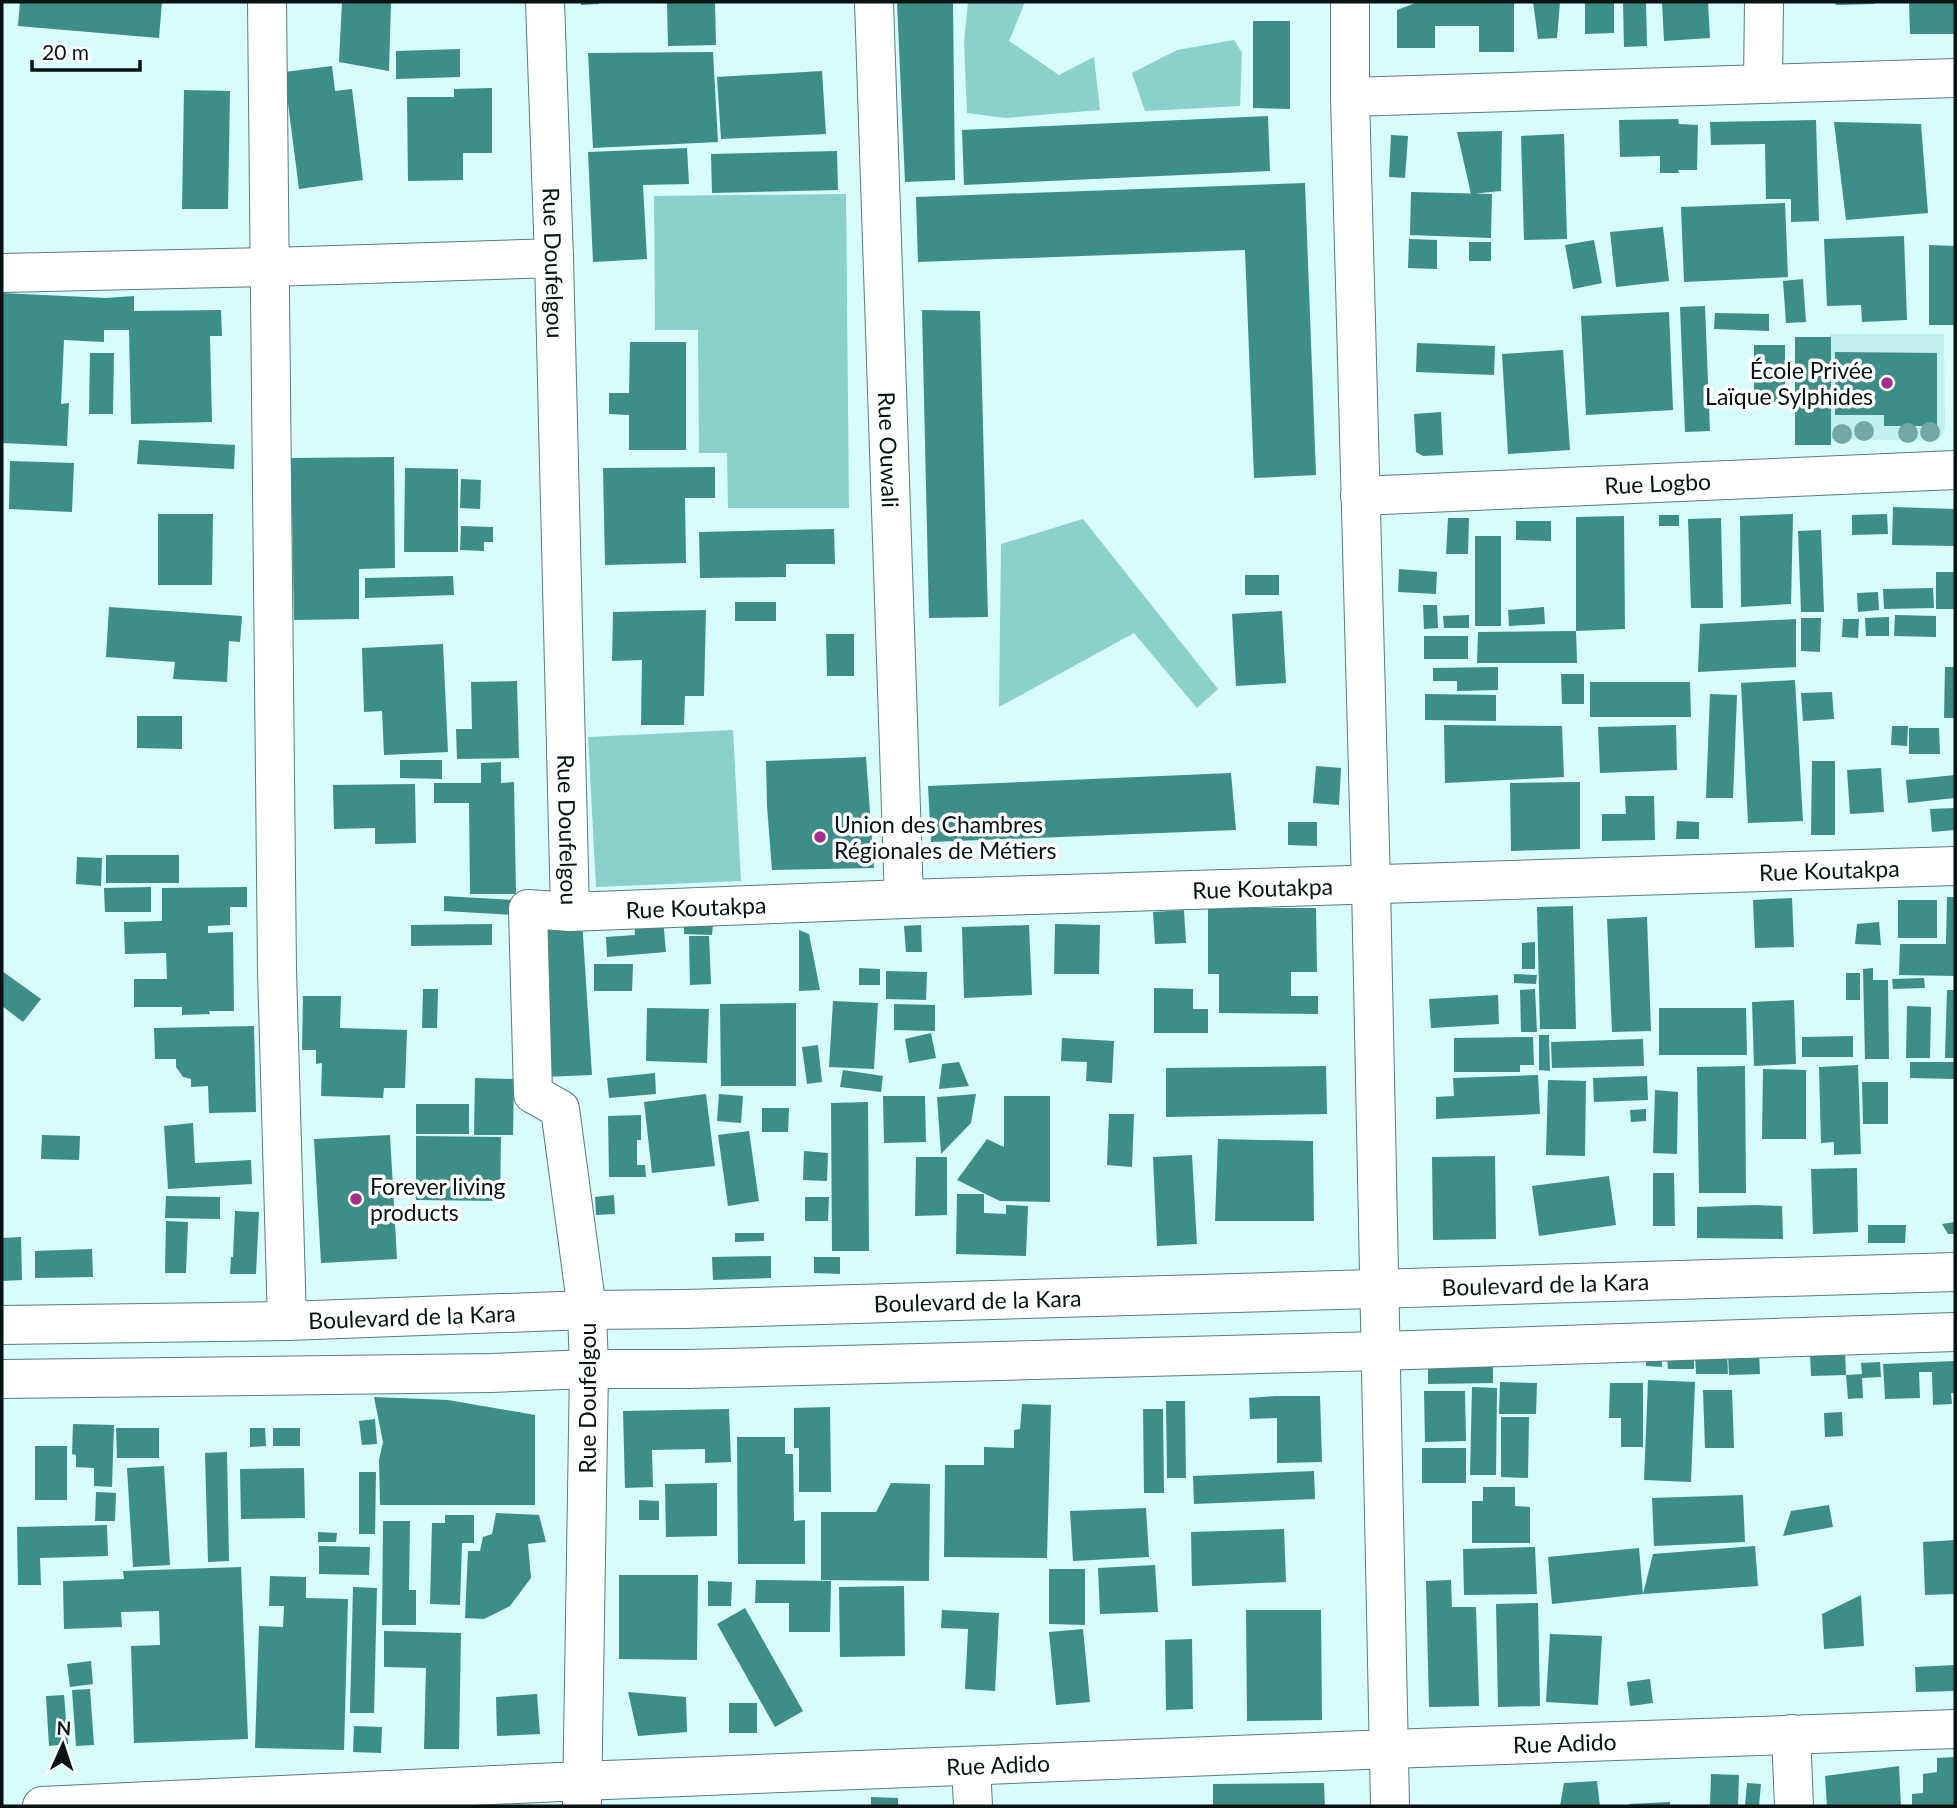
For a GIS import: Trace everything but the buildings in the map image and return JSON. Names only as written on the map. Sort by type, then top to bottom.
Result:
[{"type":"street","points":[[267,2],[277,970],[287,1321]]},
{"type":"street","name":"Rue Doufelgou","points":[[545,2],[570,912],[528,909],[533,1094],[560,1109],[587,1310],[589,1369],[582,1794]]},
{"type":"street","name":"Rue Ouwali","points":[[873,2],[904,899]]},
{"type":"street","points":[[1349,2],[1390,1806]]},
{"type":"street","points":[[1763,83],[1764,2]]},
{"type":"street","points":[[1350,97],[1955,78]]},
{"type":"street","points":[[2,273],[554,258]]},
{"type":"street","name":"Rue Logbo","points":[[1360,496],[1955,470]]},
{"type":"street","name":"Rue Koutakpa","points":[[570,912],[1955,866]]},
{"type":"street","name":"Boulevard de la Kara","points":[[2,1325],[287,1321],[587,1310],[740,1308],[1955,1272]]},
{"type":"street","points":[[2,1379],[491,1373],[1380,1351],[1955,1332]]},
{"type":"street","name":"Rue Adido","points":[[42,1806],[582,1794],[971,1766],[1955,1729]]},
{"type":"street","points":[[1791,1734],[1794,1806]]},
{"type":"street","points":[[971,1766],[973,1806]]},
{"type":"shaded area","points":[[968,2],[1025,2],[1009,41],[1059,75],[1094,57],[1100,110],[1005,118],[967,113],[964,42]]},
{"type":"shaded area","points":[[1234,40],[1242,53],[1240,106],[1145,111],[1132,73],[1177,50]]},
{"type":"shaded area","points":[[846,194],[849,508],[728,508],[727,453],[699,453],[698,330],[655,330],[654,196]]},
{"type":"shaded area","name":"École Privée Laïque Sylphides","points":[[1830,334],[1944,334],[1945,429],[1938,441],[1829,439]]},
{"type":"shaded area","points":[[1083,519],[1218,689],[1197,708],[1134,633],[999,707],[1001,544]]},
{"type":"shaded area","points":[[733,730],[741,881],[596,887],[588,737]]},
{"type":"place","name":"École Privée Laïque Sylphides","points":[[1887,383]]},
{"type":"place","name":"Union des Chambres Régionales de Métiers","points":[[820,837]]},
{"type":"place","name":"Forever living products","points":[[356,1199]]}]
